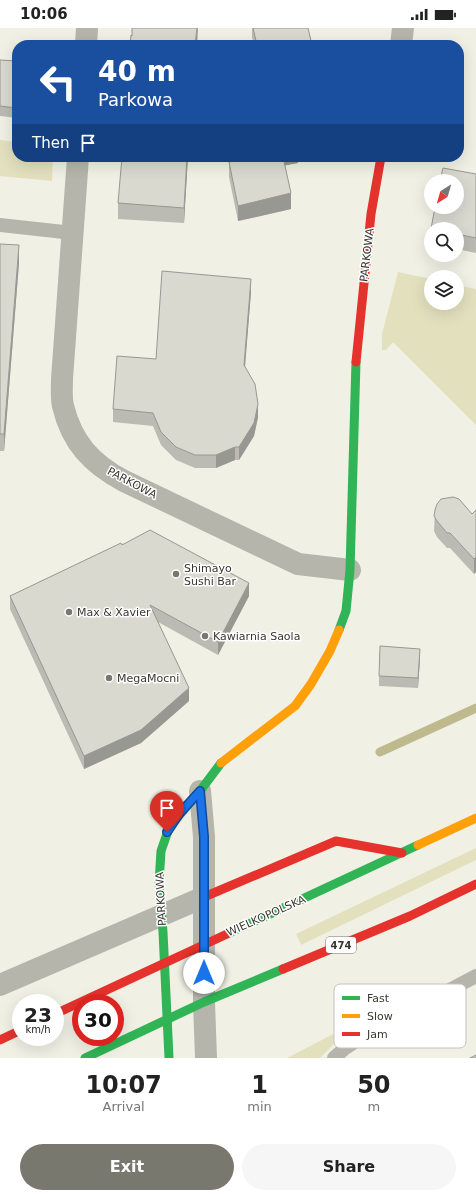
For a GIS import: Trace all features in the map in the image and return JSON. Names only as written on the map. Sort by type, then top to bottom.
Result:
[{"type":"main road","name":"PARKOWA","points":[[169,1058],[162,915],[159,896],[159,872],[167,832],[179,814],[200,791],[224,760],[295,706],[312,684],[330,651],[346,611],[350,570],[355,372],[371,214],[380,162]]},
{"type":"main road","name":"WIELKOPOLSKA","points":[[64,1010],[164,962],[292,905],[476,818]]},
{"type":"main road","points":[[204,897],[336,842],[402,853]]},
{"type":"main road","name":"474","points":[[85,1058],[204,1002],[410,916],[476,884]]},
{"type":"main road","points":[[0,1040],[12,1034]]},
{"type":"street","points":[[86,40],[87,28]]},
{"type":"street","points":[[401,40],[403,28]]},
{"type":"street","name":"PARKOWA","points":[[78,162],[62,379],[63,406],[73,432],[84,451],[94,462],[124,481],[298,564],[350,570]]},
{"type":"street","points":[[200,791],[204,837],[204,1002],[206,1058]]},
{"type":"street","points":[[0,985],[204,897]]},
{"type":"lane","points":[[0,225],[73,233]]},
{"type":"lane","points":[[461,984],[476,976]]},
{"type":"lane","points":[[334,1058],[346,1048]]},
{"type":"shaded area","points":[[0,140],[12,141],[12,162],[53,162],[52,181],[0,176]]},
{"type":"shaded area","points":[[398,272],[424,278],[424,310],[464,310],[464,286],[476,289],[476,425],[393,342],[386,350],[382,350],[382,334]]},
{"type":"shaded area","points":[[476,848],[476,860],[301,945],[296,934]]},
{"type":"shaded area","points":[[334,1034],[334,1044],[320,1058],[287,1058]]},
{"type":"building","points":[[132,28],[197,28],[196,40],[130,40],[131,35],[132,36]]},
{"type":"building","points":[[253,28],[308,28],[311,40],[256,40]]},
{"type":"building","points":[[0,60],[12,61],[12,107],[0,106]]},
{"type":"building","points":[[122,162],[187,162],[184,208],[118,203]]},
{"type":"building","points":[[229,162],[284,162],[291,193],[238,206]]},
{"type":"building","points":[[443,168],[476,174],[476,238],[464,235],[464,222],[432,222],[434,214],[464,214],[464,174],[442,174]]},
{"type":"building","points":[[0,244],[19,245],[4,434],[0,434]]},
{"type":"building","points":[[162,271],[251,279],[244,365],[255,384],[258,404],[254,423],[239,447],[235,447],[216,455],[195,455],[176,447],[161,432],[153,413],[113,409],[117,356],[156,359]]},
{"type":"building","points":[[453,497],[459,499],[472,514],[476,510],[476,557],[474,559],[450,533],[447,533],[434,516],[437,504],[441,499]]},
{"type":"building","points":[[150,530],[249,583],[218,642],[150,605],[189,688],[141,730],[84,756],[10,596],[121,543],[122,545]]},
{"type":"building","points":[[380,646],[420,649],[418,678],[379,676]]},
{"type":"waterway","points":[[380,752],[476,708]]},
{"type":"traffic: fast","points":[[339,630],[346,611],[350,570],[356,362]]},
{"type":"traffic: fast","points":[[169,1058],[159,883],[161,851],[168,831],[175,820],[200,791],[221,763]]},
{"type":"traffic: fast","points":[[227,934],[418,845]]},
{"type":"traffic: fast","points":[[85,1058],[204,1002],[283,969]]},
{"type":"traffic: slow","points":[[221,763],[295,706],[311,684],[330,651],[339,630]]},
{"type":"traffic: slow","points":[[418,845],[476,818]]},
{"type":"traffic: jam","points":[[356,362],[371,214],[380,162]]},
{"type":"traffic: jam","points":[[204,897],[336,841],[402,853]]},
{"type":"traffic: jam","points":[[283,969],[410,916],[476,884]]},
{"type":"traffic: jam","points":[[64,1010],[227,934]]},
{"type":"traffic: jam","points":[[0,1040],[12,1034]]},
{"type":"place","name":"Shimayo Sushi Bar","points":[[176,574]]},
{"type":"place","name":"Max & Xavier","points":[[69,612]]},
{"type":"place","name":"Kawiarnia Saola","points":[[205,636]]},
{"type":"place","name":"MegaMocni","points":[[109,678]]},
{"type":"route","points":[[167,832],[179,814],[200,791],[204,837],[204,973]]}]
